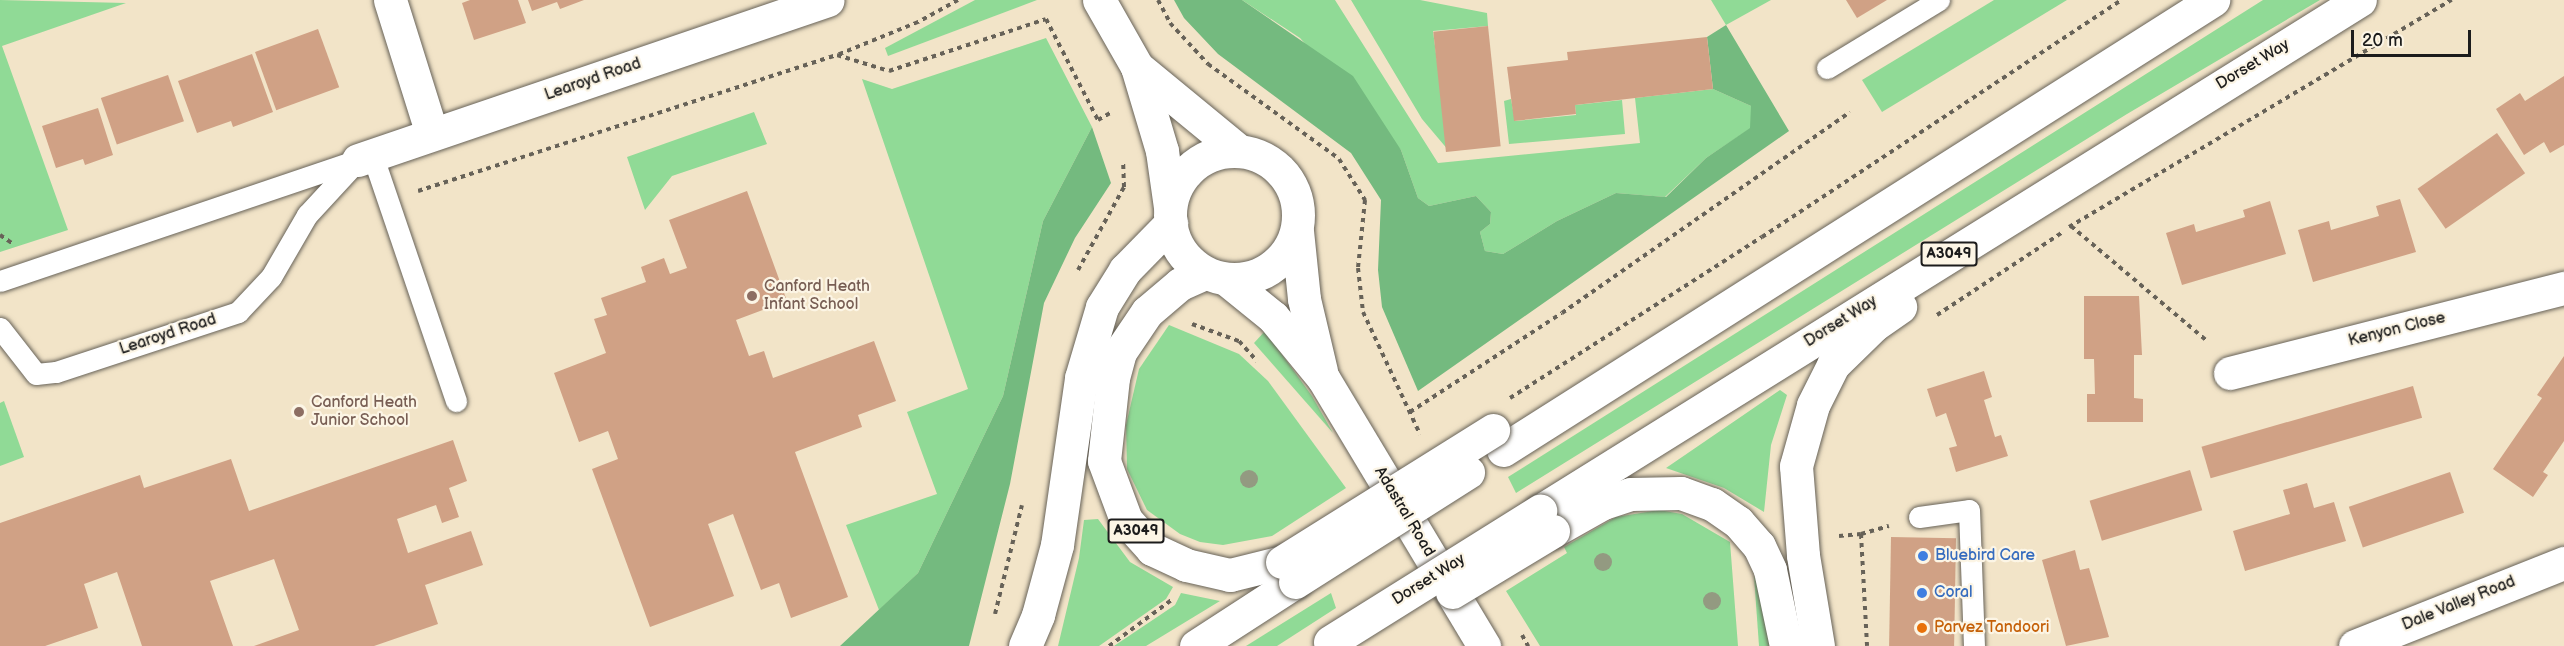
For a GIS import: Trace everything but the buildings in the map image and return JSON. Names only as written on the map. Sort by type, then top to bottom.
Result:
[{"type":"main road","points":[[390,0],[432,134]]},
{"type":"main road","name":"Learoyd Road","points":[[365,157],[828,0]]},
{"type":"main road","name":"Adastral Road","points":[[1099,0],[1137,67],[1162,151],[1171,215],[1185,258],[1216,276],[1273,317],[1323,378],[1484,646]]},
{"type":"main road","name":"A3049","points":[[1196,646],[1289,572],[1499,428],[1908,191],[2213,0]]},
{"type":"main road","name":"Dorset Way","points":[[1339,645],[1547,521],[2199,98],[2360,0]]},
{"type":"main road","name":"Adastral Road","points":[[1137,67],[1238,150],[1268,160],[1287,177],[1298,202],[1297,231],[1304,299],[1323,378]]},
{"type":"main road","name":"A3049","points":[[1818,646],[1803,555],[1796,466],[1813,405],[1833,365],[1874,325],[2199,98]]},
{"type":"main road","name":"Adastral Road","points":[[1171,215],[1175,190],[1196,164],[1212,154],[1238,150]]},
{"type":"main road","points":[[1025,646],[1038,615],[1057,544],[1081,378],[1098,318],[1125,270],[1171,215]]},
{"type":"main road","name":"Adastral Road","points":[[1216,276],[1249,278],[1270,268],[1285,255],[1297,231]]},
{"type":"main road","name":"A3049","points":[[1216,276],[1180,284],[1147,312],[1120,352],[1104,461],[1126,520],[1152,549],[1186,565],[1230,575],[1289,572]]},
{"type":"main road","name":"Kenyon Close","points":[[2230,373],[2564,288]]},
{"type":"main road","name":"A3049","points":[[1547,521],[1630,494],[1681,493],[1712,504],[1738,522],[1759,546],[1770,570],[1786,646]]},
{"type":"main road","name":"Dale Valley Road","points":[[2355,646],[2400,638],[2564,563]]},
{"type":"lane","points":[[1827,68],[1939,0]]},
{"type":"lane","points":[[365,157],[389,200],[456,401]]},
{"type":"lane","name":"Learoyd Road","points":[[0,281],[365,157]]},
{"type":"lane","name":"Learoyd Road","points":[[0,328],[36,374],[56,372],[238,312],[271,277],[307,215],[365,157]]},
{"type":"lane","points":[[1919,518],[1969,510],[1974,646]]},
{"type":"path","points":[[389,200],[837,55],[918,22],[958,0]]},
{"type":"path","points":[[1158,0],[1170,23],[1208,64],[1339,159],[1365,200],[1358,268],[1363,312],[1425,444]]},
{"type":"path","points":[[1499,428],[1762,237],[2121,0]]},
{"type":"path","points":[[1928,320],[2071,226],[2452,0]]},
{"type":"path","points":[[837,55],[889,71],[1046,19],[1098,120],[1115,110]]},
{"type":"path","points":[[1410,412],[1562,313],[1850,112]]},
{"type":"path","points":[[2071,226],[2206,340]]},
{"type":"path","points":[[1834,536],[1861,534],[1867,646]]},
{"type":"path","points":[[1517,627],[1528,646]]},
{"type":"green space","points":[[0,0],[126,3],[2,46],[68,230],[0,252]]},
{"type":"green space","points":[[975,0],[1037,0],[888,56],[885,48]]},
{"type":"green space","points":[[1174,0],[1242,0],[1353,76],[1401,150],[1418,198],[1429,206],[1476,196],[1491,212],[1490,224],[1480,232],[1485,251],[1503,254],[1557,221],[1616,193],[1666,197],[1706,158],[1750,128],[1751,106],[1713,89],[1707,37],[1726,25],[1789,131],[1418,391],[1382,307],[1378,270],[1381,200],[1351,153],[1218,54],[1184,18]]},
{"type":"green space","points":[[1242,0],[1335,0],[1438,163],[1640,143],[1635,98],[1713,89],[1751,106],[1751,128],[1706,158],[1665,197],[1616,193],[1557,221],[1503,254],[1485,251],[1480,232],[1490,224],[1491,212],[1476,196],[1429,206],[1418,198],[1401,150],[1300,38]]},
{"type":"green space","points":[[1351,0],[1420,0],[1487,13],[1488,26],[1433,31],[1449,151],[1422,119]]},
{"type":"green space","points":[[1711,0],[1771,0],[1726,25]]},
{"type":"green space","points":[[1994,0],[2067,0],[1882,112],[1862,80]]},
{"type":"green space","points":[[2263,0],[2320,0],[2127,114],[1516,493],[1508,477]]},
{"type":"green space","points":[[1046,38],[1092,127],[1043,221],[1003,396],[918,573],[879,610],[846,525],[937,494],[907,412],[968,389],[862,79],[892,89]]},
{"type":"green space","points":[[1511,99],[1515,121],[1576,115],[1575,105],[1622,100],[1625,134],[1509,144],[1504,101]]},
{"type":"green space","points":[[754,112],[767,144],[672,176],[645,210],[627,157]]},
{"type":"green space","points":[[1092,127],[1111,183],[1075,238],[1044,303],[1010,484],[969,646],[840,646],[918,573],[1003,396],[1043,221]]},
{"type":"green space","points":[[1169,325],[1239,354],[1268,381],[1346,488],[1272,536],[1223,545],[1200,542],[1180,534],[1147,510],[1127,469],[1126,425],[1139,369]]},
{"type":"green space","points":[[1265,331],[1312,396],[1333,433],[1254,343]]},
{"type":"green space","points":[[1780,390],[1787,395],[1771,445],[1764,512],[1724,488],[1666,468]]},
{"type":"green space","points":[[4,401],[24,457],[0,466],[0,403]]},
{"type":"green space","points":[[1659,510],[1682,514],[1730,542],[1738,646],[1540,646],[1506,591],[1567,553],[1564,547],[1616,517]]},
{"type":"green space","points":[[1098,519],[1130,562],[1173,587],[1166,599],[1099,646],[1058,646],[1079,558],[1084,520]]},
{"type":"green space","points":[[1754,576],[1763,599],[1770,646],[1759,646]]},
{"type":"green space","points":[[1181,593],[1220,601],[1146,646],[1114,646],[1175,605]]},
{"type":"green space","points":[[1331,593],[1336,608],[1277,646],[1246,646]]},
{"type":"place","name":"Canford Heath Infant School","points":[[752,296]]},
{"type":"place","name":"Canford Heath Junior School","points":[[299,412]]},
{"type":"place","name":"Bluebird Care","points":[[1923,556]]},
{"type":"place","name":"Coral","points":[[1922,593]]},
{"type":"place","name":"Parvez Tandoori","points":[[1922,628]]}]
